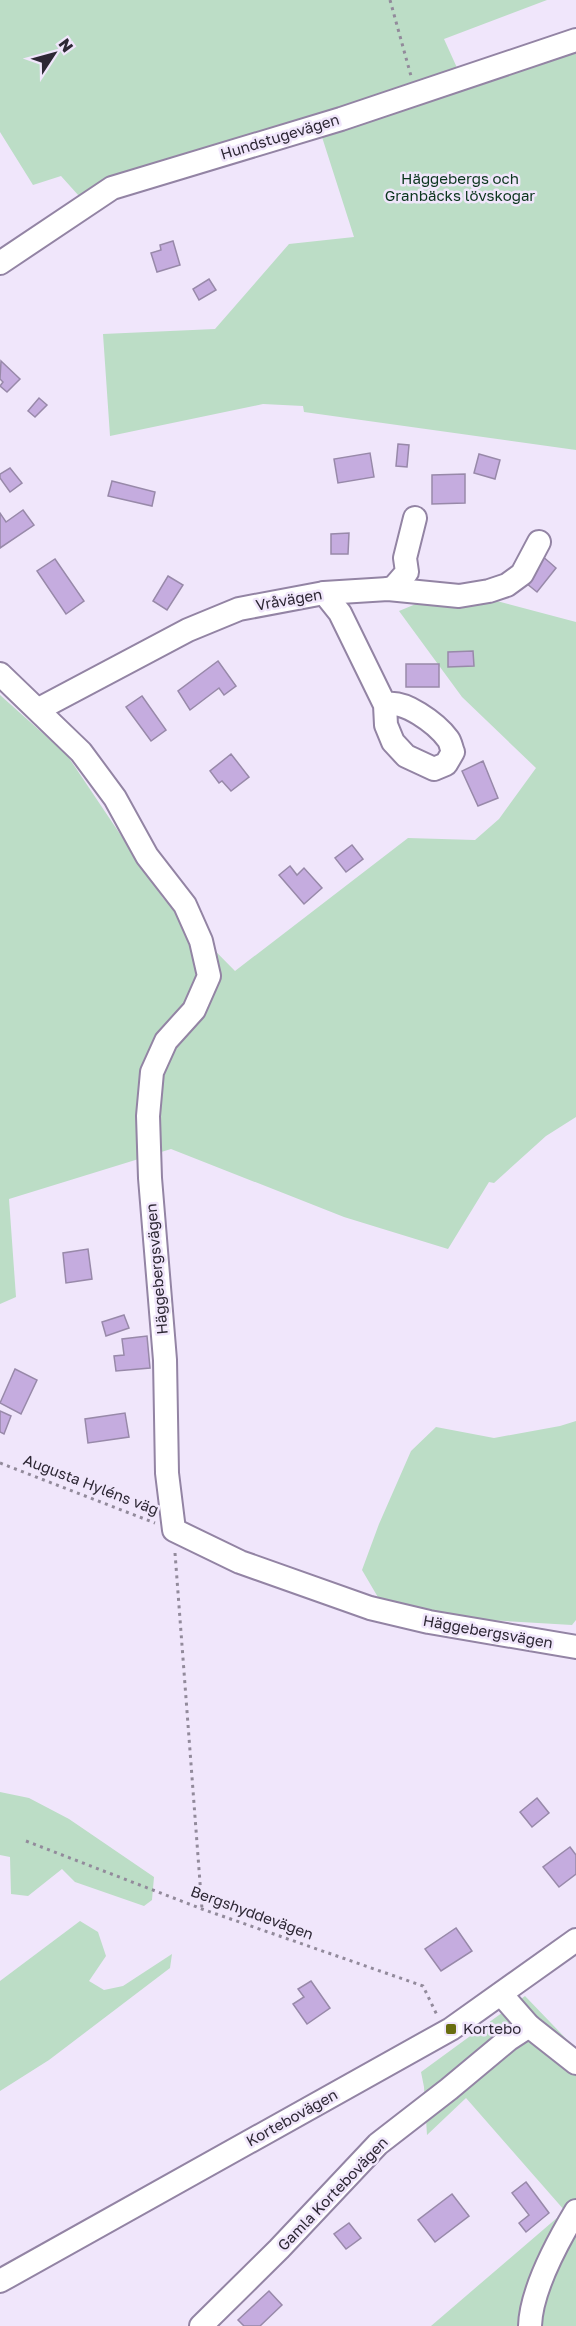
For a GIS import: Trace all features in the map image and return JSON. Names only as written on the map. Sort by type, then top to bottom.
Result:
[{"type":"street","name":"Hundstugevägen","points":[[0,263],[112,188],[341,119],[576,40]]},
{"type":"street","points":[[388,589],[394,587],[407,572],[405,558],[415,518]]},
{"type":"street","name":"Vråvägen","points":[[39,709],[188,630],[224,614],[239,609],[324,593],[388,589],[459,596],[489,591],[507,585],[522,574],[539,542]]},
{"type":"street","points":[[324,593],[340,613],[385,705]]},
{"type":"street","name":"Häggebergsvägen","points":[[0,674],[39,709],[81,752],[115,798],[147,856],[185,905],[201,941],[209,976],[194,1010],[166,1041],[152,1072],[148,1116],[150,1178],[165,1360],[167,1473],[174,1530],[240,1562],[370,1608],[429,1622],[576,1647]]},
{"type":"street","name":"Kortebovägen","points":[[0,2281],[446,2032],[576,1940]]},
{"type":"street","points":[[501,1994],[529,2026],[576,2063]]},
{"type":"street","name":"Gamla Kortebovägen","points":[[201,2326],[279,2249],[378,2144],[529,2026]]},
{"type":"street","points":[[530,2326],[530,2315],[543,2277],[576,2211]]},
{"type":"path","points":[[390,0],[416,94]]},
{"type":"path","name":"Augusta Hyléns väg","points":[[0,1463],[174,1530]]},
{"type":"path","points":[[174,1530],[202,1909]]},
{"type":"path","name":"Bergshyddevägen","points":[[26,1841],[202,1909],[423,1986],[446,2032]]},
{"type":"green space","name":"Häggebergs och Granbäcks lövskogar","points":[[0,0],[547,0],[444,39],[458,70],[576,32],[576,450],[304,412],[303,406],[263,404],[110,436],[103,334],[215,329],[289,244],[354,237],[322,137],[207,147],[79,196],[61,176],[33,185],[0,132]]},
{"type":"green space","points":[[452,589],[576,622],[576,1117],[546,1136],[494,1183],[489,1182],[448,1249],[344,1217],[171,1149],[9,1199],[16,1297],[0,1304],[0,695],[67,755],[163,898],[235,971],[408,838],[475,840],[499,819],[536,768],[462,697],[399,611]]},
{"type":"green space","points":[[576,1421],[576,1620],[572,1625],[471,1619],[379,1599],[362,1570],[411,1451],[436,1427],[494,1438]]},
{"type":"green space","points":[[0,1792],[29,1798],[69,1819],[154,1877],[152,1900],[144,1906],[75,1882],[62,1869],[28,1896],[11,1894],[10,1857],[0,1855]]},
{"type":"green space","points":[[80,1921],[98,1932],[106,1956],[89,1981],[104,1990],[123,1986],[172,1954],[170,1968],[49,2060],[0,2091],[0,1981]]},
{"type":"green space","points":[[525,1996],[576,2049],[576,2326],[431,2326],[565,2211],[466,2098],[427,2135],[421,2072]]},
{"type":"building","points":[[173,241],[180,265],[157,272],[151,253],[161,250],[160,245]]},
{"type":"building","points":[[209,279],[216,290],[199,300],[193,289]]},
{"type":"building","points":[[1,361],[20,379],[7,392],[0,386],[3,382],[0,379]]},
{"type":"building","points":[[39,398],[47,405],[35,417],[28,411]]},
{"type":"building","points":[[398,444],[409,445],[407,467],[396,466]]},
{"type":"building","points":[[370,453],[374,477],[338,483],[334,459]]},
{"type":"building","points":[[479,454],[500,460],[495,479],[474,473]]},
{"type":"building","points":[[10,468],[22,483],[10,492],[0,478],[0,474]]},
{"type":"building","points":[[465,474],[465,503],[432,504],[432,475]]},
{"type":"building","points":[[112,481],[155,492],[152,506],[108,496]]},
{"type":"building","points":[[23,510],[34,525],[0,548],[0,513],[6,522]]},
{"type":"building","points":[[349,533],[348,554],[331,554],[331,534]]},
{"type":"building","points":[[541,555],[556,568],[537,592],[521,579]]},
{"type":"building","points":[[55,559],[84,601],[66,614],[37,571]]},
{"type":"building","points":[[168,576],[183,585],[167,610],[153,601]]},
{"type":"building","points":[[473,651],[474,666],[448,667],[448,652]]},
{"type":"building","points":[[218,661],[236,686],[224,695],[219,688],[190,710],[178,691]]},
{"type":"building","points":[[406,664],[439,664],[439,687],[406,687]]},
{"type":"building","points":[[142,696],[166,730],[151,741],[126,707]]},
{"type":"building","points":[[231,754],[249,777],[231,791],[222,781],[219,783],[210,771]]},
{"type":"building","points":[[483,761],[498,798],[478,806],[462,771]]},
{"type":"building","points":[[352,845],[363,859],[346,872],[335,858]]},
{"type":"building","points":[[290,866],[297,875],[304,868],[322,888],[304,904],[279,875]]},
{"type":"building","points":[[88,1249],[92,1279],[66,1283],[63,1253]]},
{"type":"building","points":[[124,1315],[129,1328],[106,1336],[102,1322]]},
{"type":"building","points":[[147,1336],[150,1368],[116,1371],[114,1356],[124,1355],[122,1339]]},
{"type":"building","points":[[15,1369],[37,1380],[21,1414],[0,1403]]},
{"type":"building","points":[[0,1411],[11,1416],[4,1434],[0,1432]]},
{"type":"building","points":[[125,1413],[129,1437],[88,1443],[85,1419]]},
{"type":"building","points":[[537,1798],[549,1813],[532,1827],[520,1812]]},
{"type":"building","points":[[570,1847],[576,1855],[576,1874],[559,1887],[543,1867]]},
{"type":"building","points":[[456,1928],[472,1951],[441,1971],[425,1949]]},
{"type":"building","points":[[311,1981],[330,2008],[307,2024],[293,2004],[304,1997],[298,1989]]},
{"type":"building","points":[[526,2182],[549,2213],[526,2232],[519,2223],[529,2215],[512,2193]]},
{"type":"building","points":[[452,2194],[469,2216],[435,2242],[418,2220]]},
{"type":"building","points":[[349,2223],[361,2238],[346,2249],[334,2234]]},
{"type":"building","points":[[269,2291],[282,2305],[260,2326],[244,2326],[238,2320]]},
{"type":"place","name":"Kortebo","points":[[451,2029]]}]
